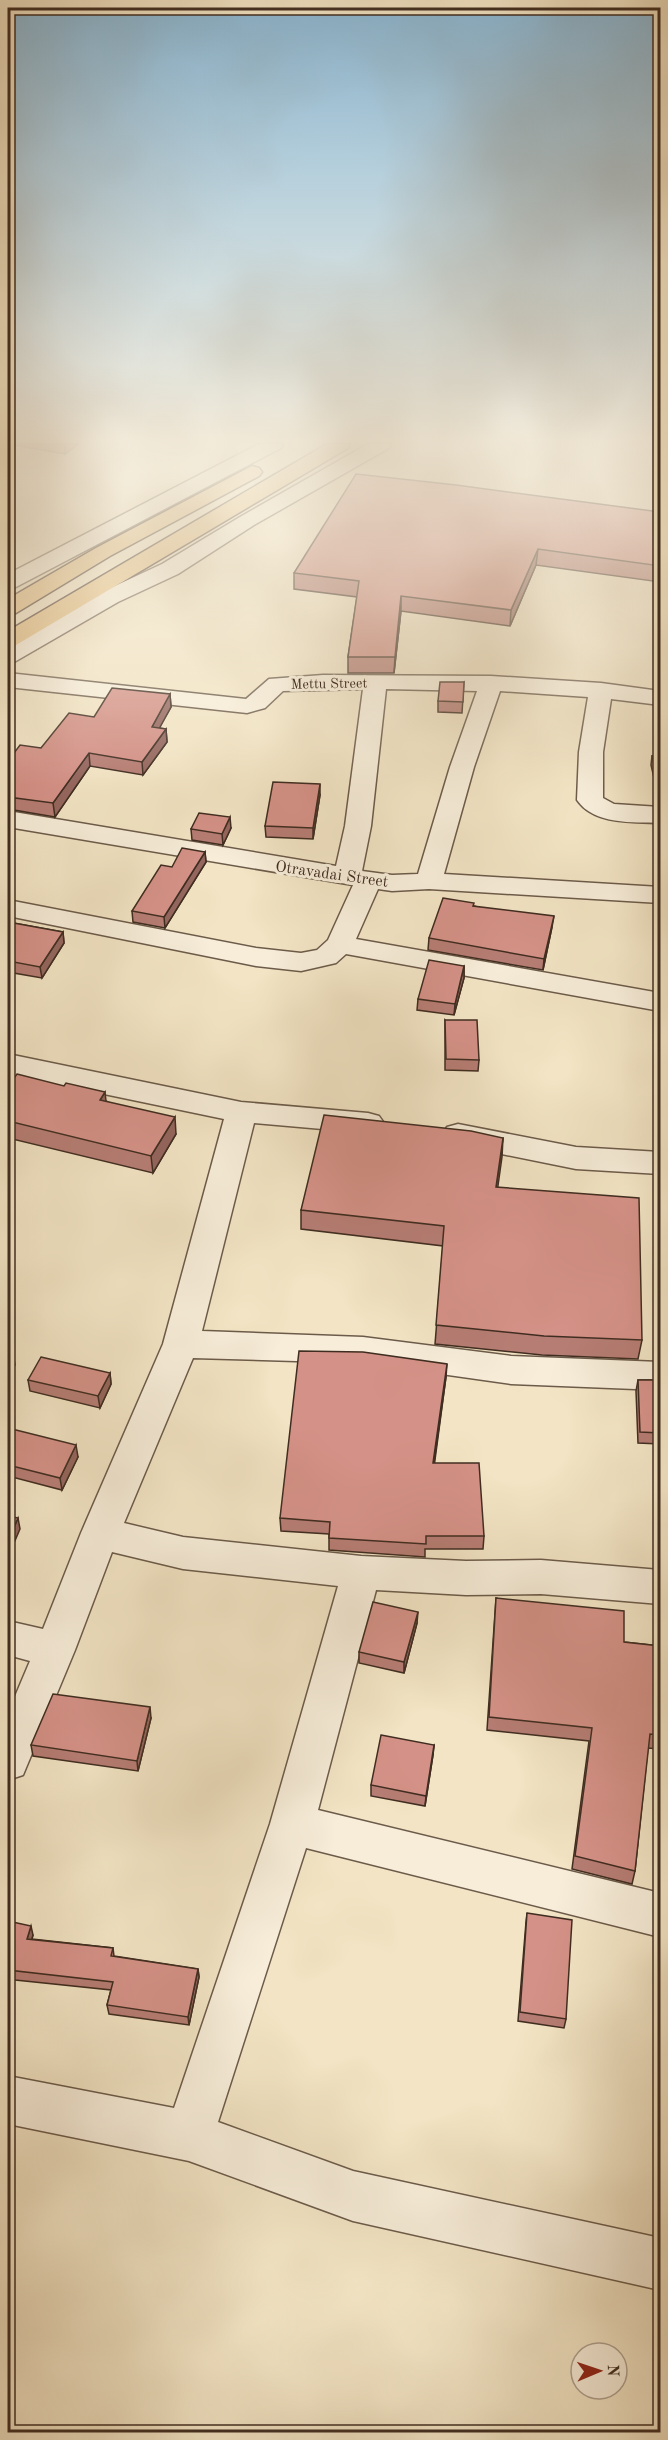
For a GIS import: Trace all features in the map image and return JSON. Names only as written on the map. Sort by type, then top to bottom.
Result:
[{"type":"highway","points":[[8,608],[93,558]]},
{"type":"highway","points":[[8,640],[148,558]]},
{"type":"street","points":[[8,582],[55,558]]},
{"type":"street","points":[[8,656],[110,597],[171,569],[189,558]]},
{"type":"street","name":"Mettu Street","points":[[8,680],[247,706],[260,703],[271,687],[277,684],[375,682],[490,682],[601,690],[660,699]]},
{"type":"street","points":[[8,908],[245,955],[301,962],[326,957],[340,944],[358,879],[358,826],[375,682]]},
{"type":"street","points":[[429,881],[462,767],[490,682]]},
{"type":"street","points":[[601,690],[591,752],[590,800],[593,805],[613,812],[660,815]]},
{"type":"street","name":"Otravadai Street","points":[[8,819],[392,883],[429,881],[660,895]]},
{"type":"street","points":[[340,944],[660,1002]]},
{"type":"street","points":[[8,1064],[241,1112],[341,1119],[396,1127]]},
{"type":"street","points":[[8,1761],[55,1650],[100,1533],[181,1344],[241,1112]]},
{"type":"street","points":[[430,1131],[576,1158],[660,1163]]},
{"type":"street","points":[[181,1344],[363,1350],[511,1370],[660,1376]]},
{"type":"street","points":[[100,1533],[183,1553],[361,1573],[466,1578],[541,1578],[660,1587]]},
{"type":"street","points":[[189,2136],[292,1824],[361,1573]]},
{"type":"street","points":[[8,1638],[55,1650]]},
{"type":"street","points":[[292,1824],[660,1915]]},
{"type":"street","points":[[8,2100],[189,2136],[353,2196],[660,2264]]},
{"type":"building","points":[[303,558],[534,558],[511,610],[401,596],[395,657],[348,657],[359,581],[294,573]]},
{"type":"building","points":[[602,558],[660,558],[660,566]]},
{"type":"building","points":[[440,682],[464,682],[463,702],[438,701]]},
{"type":"building","points":[[112,688],[170,694],[152,727],[166,729],[142,762],[89,753],[53,803],[8,797],[8,761],[20,745],[41,748],[69,713],[94,717]]},
{"type":"building","points":[[660,755],[660,789],[652,756]]},
{"type":"building","points":[[273,782],[320,784],[313,828],[265,826]]},
{"type":"building","points":[[199,813],[230,817],[222,834],[191,829]]},
{"type":"building","points":[[182,848],[205,852],[164,917],[132,911],[161,865],[172,867]]},
{"type":"building","points":[[443,898],[474,903],[473,906],[554,916],[544,959],[429,938]]},
{"type":"building","points":[[8,922],[63,932],[40,967],[8,961]]},
{"type":"building","points":[[429,960],[464,966],[455,1004],[418,999]]},
{"type":"building","points":[[445,1020],[477,1020],[479,1060],[446,1059]]},
{"type":"building","points":[[17,1074],[64,1086],[66,1083],[105,1092],[100,1100],[175,1117],[151,1156],[8,1121],[8,1084]]},
{"type":"building","points":[[324,1115],[471,1131],[503,1138],[496,1187],[639,1198],[642,1340],[544,1336],[436,1325],[444,1226],[301,1210]]},
{"type":"building","points":[[299,1351],[363,1352],[447,1364],[433,1463],[479,1463],[484,1536],[426,1536],[426,1544],[329,1538],[330,1522],[280,1518]]},
{"type":"building","points":[[8,1353],[13,1354],[8,1364]]},
{"type":"building","points":[[41,1357],[110,1373],[98,1396],[28,1380]]},
{"type":"building","points":[[638,1380],[660,1380],[660,1433],[640,1432]]},
{"type":"building","points":[[8,1428],[76,1445],[60,1478],[8,1465]]},
{"type":"building","points":[[8,1516],[18,1518],[8,1541]]},
{"type":"building","points":[[496,1598],[624,1611],[624,1642],[660,1646],[660,1735],[650,1734],[635,1871],[575,1856],[592,1728],[489,1717]]},
{"type":"building","points":[[373,1602],[418,1612],[404,1662],[359,1652]]},
{"type":"building","points":[[53,1694],[150,1707],[137,1761],[31,1745]]},
{"type":"building","points":[[381,1735],[434,1745],[426,1796],[371,1785]]},
{"type":"building","points":[[527,1913],[572,1920],[566,2019],[520,2012]]},
{"type":"building","points":[[8,1921],[31,1926],[27,1939],[113,1948],[111,1956],[198,1969],[188,2017],[107,2005],[113,1982],[8,1970]]}]
